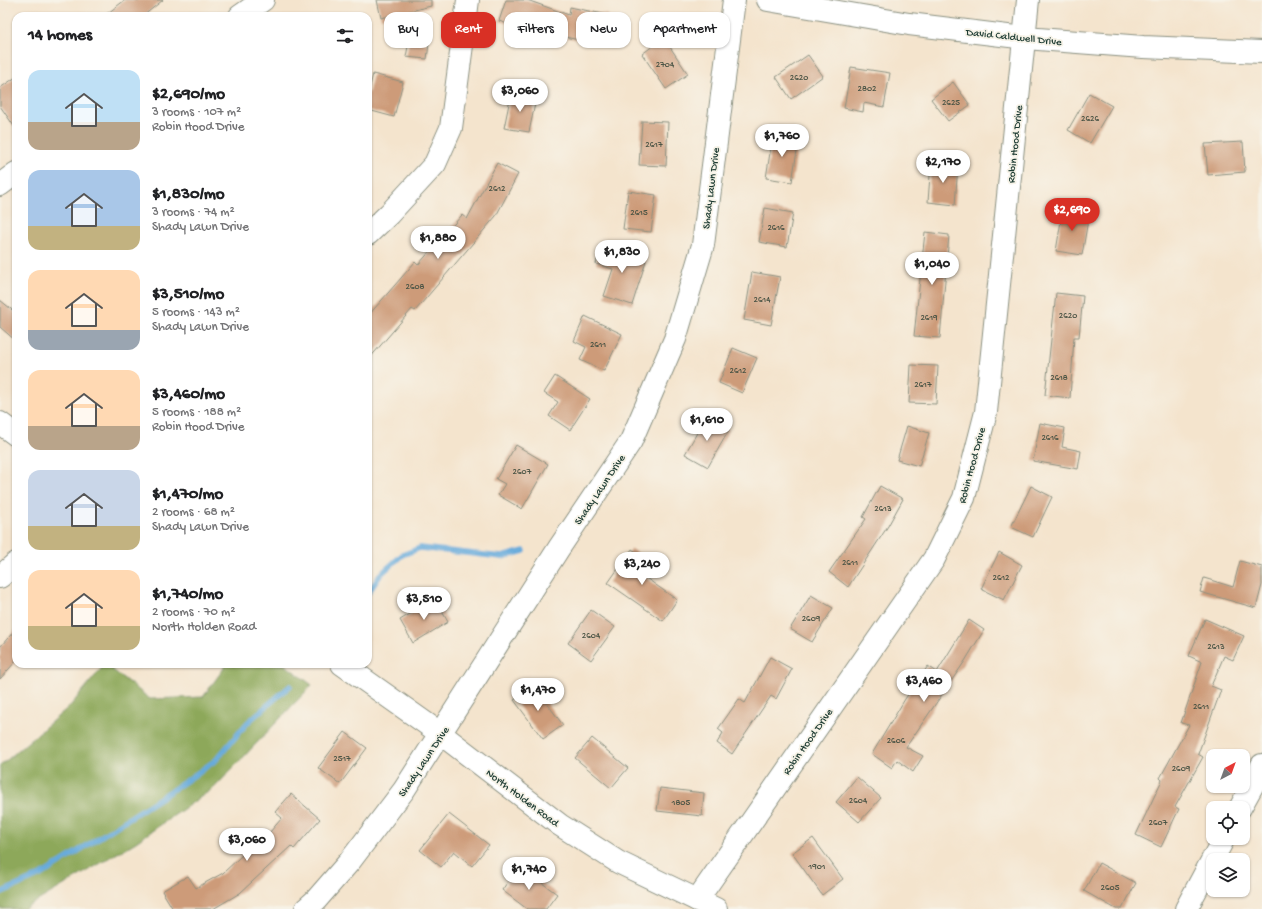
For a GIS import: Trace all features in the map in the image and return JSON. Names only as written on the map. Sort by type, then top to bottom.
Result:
[{"type":"street","points":[[246,12],[262,0]]},
{"type":"street","points":[[372,230],[436,164],[451,128],[468,0]]},
{"type":"street","name":"Shady Lawn Drive","points":[[306,909],[316,900],[350,861],[404,790],[559,548],[631,441],[675,339],[703,245],[734,0]]},
{"type":"street","name":"David Caldwell Drive","points":[[768,0],[909,24],[1025,38],[1143,47],[1262,52]]},
{"type":"street","name":"Robin Hood Drive","points":[[706,904],[934,559],[964,498],[986,412],[1028,0]]},
{"type":"street","points":[[0,185],[12,176]]},
{"type":"street","points":[[0,423],[12,432]]},
{"type":"street","points":[[0,577],[12,566]]},
{"type":"street","name":"North Holden Road","points":[[348,668],[441,734],[560,825],[618,862],[706,904]]},
{"type":"street","points":[[1244,801],[1262,765]]},
{"type":"street","points":[[1186,909],[1220,845]]},
{"type":"green space","points":[[102,668],[110,668],[150,699],[203,697],[224,668],[289,668],[312,685],[215,787],[136,842],[24,909],[0,909],[0,766],[71,705]]},
{"type":"building","points":[[125,0],[163,0],[148,12],[109,12]]},
{"type":"building","points":[[377,0],[431,0],[431,6],[406,12],[384,12],[384,17],[381,18]]},
{"type":"building","points":[[506,0],[527,0],[561,12],[504,12],[504,23],[499,21]]},
{"type":"building","points":[[570,7],[594,12],[576,12],[576,39],[568,38],[568,15]]},
{"type":"building","points":[[408,48],[428,48],[427,59],[406,57]]},
{"type":"building","points":[[650,48],[671,48],[688,74],[666,89],[642,54]]},
{"type":"building","points":[[808,55],[823,76],[791,99],[776,77]]},
{"type":"building","points":[[851,67],[890,73],[884,107],[864,103],[863,112],[844,108]]},
{"type":"building","points":[[373,74],[403,82],[394,117],[372,111]]},
{"type":"building","points":[[12,80],[12,123],[0,106],[0,88]]},
{"type":"building","points":[[953,82],[970,105],[948,121],[931,99]]},
{"type":"building","points":[[1089,93],[1112,106],[1090,143],[1068,130]]},
{"type":"building","points":[[511,94],[536,99],[529,132],[504,128]]},
{"type":"building","points":[[642,121],[668,122],[666,166],[639,165]]},
{"type":"building","points":[[773,134],[799,138],[792,182],[766,178]]},
{"type":"building","points":[[1243,142],[1245,172],[1208,175],[1205,144]]},
{"type":"building","points":[[931,162],[958,165],[955,205],[928,202]]},
{"type":"building","points":[[497,163],[518,174],[496,216],[415,311],[412,309],[372,355],[372,311],[415,262],[418,265],[462,215],[467,219]]},
{"type":"building","points":[[628,191],[656,195],[651,232],[623,229]]},
{"type":"building","points":[[765,208],[793,213],[787,247],[759,242]]},
{"type":"building","points":[[1063,209],[1089,214],[1082,255],[1056,251]]},
{"type":"building","points":[[925,232],[949,235],[940,338],[914,336]]},
{"type":"building","points":[[601,246],[646,261],[632,305],[604,296],[613,269],[596,264]]},
{"type":"building","points":[[752,272],[780,277],[771,325],[744,320]]},
{"type":"building","points":[[1056,293],[1083,296],[1079,337],[1074,337],[1070,398],[1045,395]]},
{"type":"building","points":[[0,300],[12,310],[12,338],[0,327]]},
{"type":"building","points":[[585,316],[622,334],[604,371],[580,360],[586,347],[574,341]]},
{"type":"building","points":[[733,348],[757,358],[742,393],[719,383]]},
{"type":"building","points":[[911,365],[938,366],[936,404],[909,403]]},
{"type":"building","points":[[555,376],[590,399],[570,430],[549,416],[558,402],[544,393]]},
{"type":"building","points":[[706,417],[729,430],[708,467],[685,454]]},
{"type":"building","points":[[1040,423],[1065,428],[1062,447],[1081,451],[1078,469],[1033,461]]},
{"type":"building","points":[[907,426],[929,433],[919,466],[897,460]]},
{"type":"building","points":[[516,445],[548,464],[522,509],[498,495],[505,484],[496,479]]},
{"type":"building","points":[[880,486],[903,499],[888,526],[848,587],[829,572],[866,519],[863,517]]},
{"type":"building","points":[[1031,486],[1052,497],[1033,537],[1011,527]]},
{"type":"building","points":[[632,549],[655,565],[646,578],[677,600],[663,621],[608,583]]},
{"type":"building","points":[[999,552],[1022,565],[1004,600],[981,589]]},
{"type":"building","points":[[1240,561],[1262,567],[1262,585],[1256,608],[1200,592],[1204,578],[1233,587]]},
{"type":"building","points":[[811,595],[833,608],[812,642],[790,629]]},
{"type":"building","points":[[435,599],[448,622],[413,643],[400,620]]},
{"type":"building","points":[[591,610],[615,627],[591,660],[568,643]]},
{"type":"building","points":[[1205,619],[1244,636],[1233,660],[1224,656],[1211,686],[1221,690],[1198,754],[1203,757],[1175,807],[1179,809],[1161,847],[1136,835],[1162,780],[1160,778],[1189,725],[1181,723],[1202,662],[1189,656]]},
{"type":"building","points":[[969,620],[984,630],[965,661],[906,747],[923,756],[913,772],[897,760],[892,768],[872,754],[905,699],[928,666],[937,672]]},
{"type":"building","points":[[12,634],[12,666],[0,679],[0,647]]},
{"type":"building","points":[[770,657],[792,669],[776,699],[771,696],[732,754],[717,743],[723,733],[718,729],[739,699],[745,703]]},
{"type":"building","points":[[534,686],[563,725],[543,739],[514,700]]},
{"type":"building","points":[[345,732],[367,748],[340,784],[318,768]]},
{"type":"building","points":[[592,738],[628,768],[611,788],[575,758]]},
{"type":"building","points":[[857,777],[881,798],[859,822],[836,802]]},
{"type":"building","points":[[660,788],[704,793],[702,816],[657,811]]},
{"type":"building","points":[[291,794],[320,819],[294,849],[291,846],[240,893],[213,909],[173,909],[162,891],[188,876],[196,888],[223,873],[254,844],[257,847],[282,818],[275,812]]},
{"type":"building","points":[[449,814],[489,845],[472,866],[454,851],[441,867],[420,850]]},
{"type":"building","points":[[813,838],[843,879],[822,895],[792,853]]},
{"type":"building","points":[[1099,863],[1136,883],[1122,909],[1116,909],[1084,891]]},
{"type":"building","points":[[519,866],[557,894],[546,909],[527,909],[502,890]]},
{"type":"waterway","points":[[372,587],[381,574],[402,555],[420,548],[502,557],[524,551]]},
{"type":"waterway","points":[[0,893],[43,874],[216,760],[248,722],[290,686]]}]
